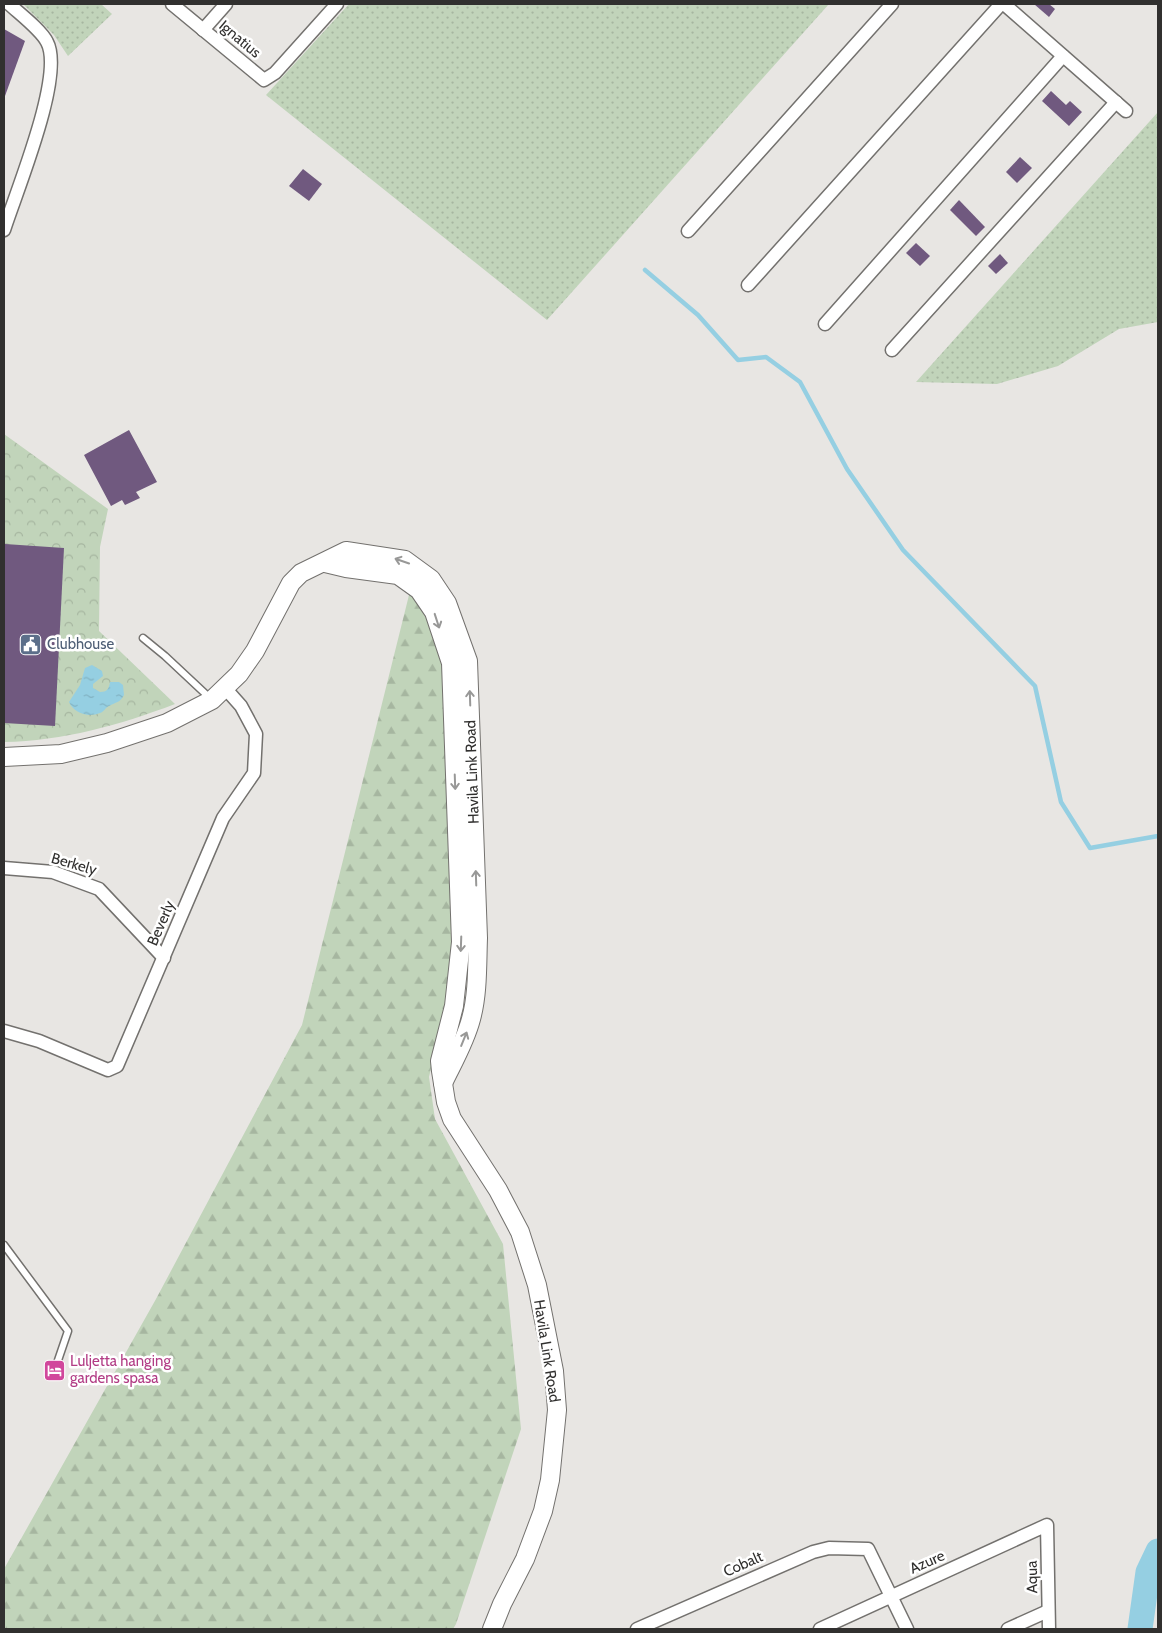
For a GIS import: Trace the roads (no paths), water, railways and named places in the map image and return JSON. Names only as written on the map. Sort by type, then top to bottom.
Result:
[{"type":"street","points":[[4,230],[49,93],[52,57],[47,41],[9,4]]},
{"type":"street","name":"Ignatius","points":[[172,4],[264,80],[274,73],[337,4]]},
{"type":"street","points":[[203,30],[226,4]]},
{"type":"street","points":[[688,231],[892,4]]},
{"type":"street","points":[[748,285],[1003,4],[1126,111]]},
{"type":"street","points":[[826,324],[1063,56]]},
{"type":"street","points":[[892,350],[1116,102]]},
{"type":"street","name":"Havila Link Road","points":[[4,757],[61,754],[107,743],[167,723],[212,700],[239,674],[255,651],[291,583],[313,566],[325,563],[346,568],[398,575],[419,590],[434,612],[451,663],[461,942],[454,1006],[440,1061],[443,1083],[446,1102],[452,1120],[498,1190],[520,1232],[536,1285],[556,1390],[557,1410],[554,1447],[543,1511],[525,1559],[502,1604],[492,1629]]},
{"type":"street","name":"Beverly","points":[[4,1032],[39,1041],[108,1070],[117,1066],[223,818],[254,773],[256,734],[241,706],[225,688]]},
{"type":"street","name":"Berkely","points":[[4,868],[54,872],[99,889],[164,958]]},
{"type":"street","name":"Azure","points":[[820,1629],[1047,1525]]},
{"type":"street","name":"Aqua","points":[[1047,1525],[1049,1629]]},
{"type":"street","name":"Cobalt","points":[[637,1629],[812,1552],[828,1548],[868,1549],[891,1596]]},
{"type":"street","points":[[891,1596],[907,1629]]},
{"type":"street","points":[[1008,1629],[1048,1611]]},
{"type":"lane","points":[[143,638],[212,700]]},
{"type":"lane","points":[[4,1245],[68,1331],[53,1375]]},
{"type":"water","points":[[92,665],[102,671],[103,676],[93,684],[93,688],[100,692],[106,691],[110,682],[119,682],[123,685],[124,695],[119,701],[101,712],[86,715],[74,709],[69,702],[80,685],[85,668]]},
{"type":"waterway","points":[[645,270],[698,315],[738,360],[766,357],[800,382],[847,469],[903,550],[1035,686],[1061,802],[1090,848],[1158,836]]},
{"type":"waterway","points":[[1140,1629],[1148,1572],[1158,1551]]},
{"type":"place","name":"Clubhouse","points":[[31,644]]},
{"type":"place","name":"Luljetta hanging gardens spasa","points":[[54,1370]]}]
